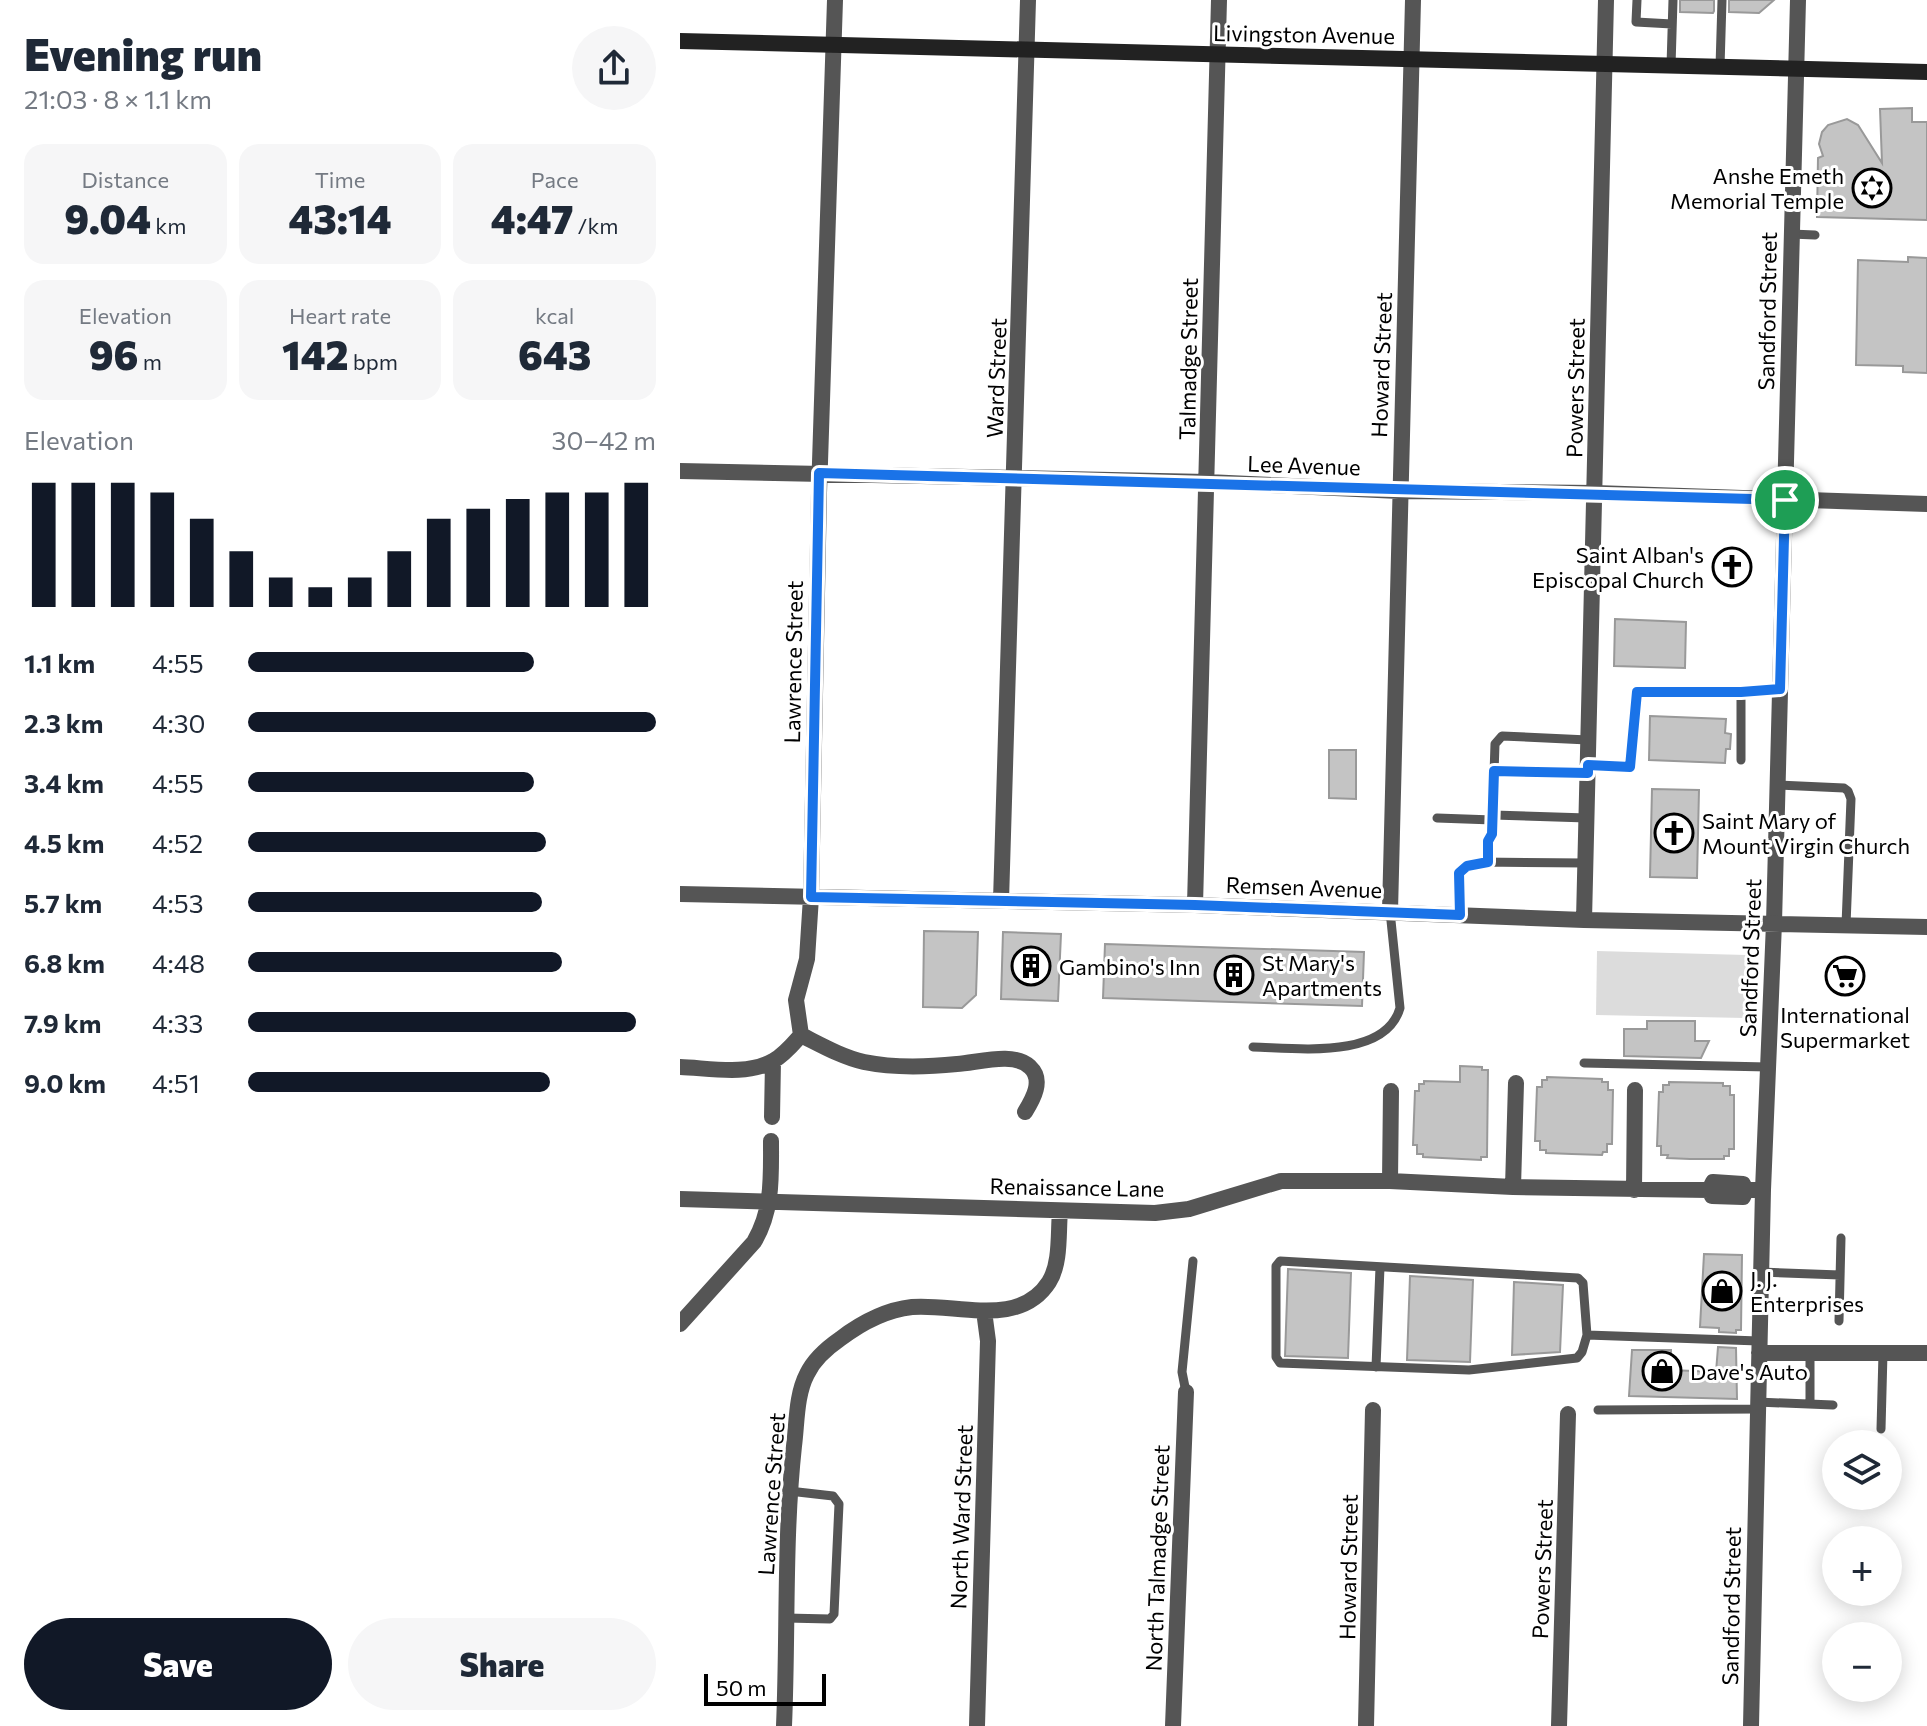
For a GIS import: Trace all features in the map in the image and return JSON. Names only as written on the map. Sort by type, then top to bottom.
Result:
[{"type":"main road","name":"Livingston Avenue","points":[[680,41],[1927,72]]},
{"type":"street","name":"Lawrence Street","points":[[801,1035],[796,1000],[807,959],[811,897],[819,473],[835,0]]},
{"type":"street","name":"Ward Street","points":[[1001,901],[1028,0]]},
{"type":"street","name":"Talmadge Street","points":[[1195,905],[1219,0]]},
{"type":"street","name":"Howard Street","points":[[1390,911],[1413,0]]},
{"type":"street","name":"Powers Street","points":[[1584,920],[1606,0]]},
{"type":"street","name":"Sandford Street","points":[[1751,1726],[1761,1272],[1754,1190],[1768,1067],[1774,923],[1798,0]]},
{"type":"street","name":"Lee Avenue","points":[[680,471],[1207,482],[1399,491],[1595,493],[1927,504]]},
{"type":"street","name":"Remsen Avenue","points":[[680,894],[1195,905],[1584,920],[1927,927]]},
{"type":"street","points":[[680,1067],[746,1069],[773,1061],[801,1035],[853,1059],[877,1064],[941,1066],[1020,1060],[1035,1073],[1037,1083],[1035,1096],[1025,1112]]},
{"type":"street","points":[[772,1117],[773,1061]]},
{"type":"street","points":[[1513,1187],[1516,1083]]},
{"type":"street","points":[[1634,1190],[1635,1090]]},
{"type":"street","points":[[1390,1181],[1391,1091]]},
{"type":"street","points":[[680,1324],[754,1242],[766,1218],[770,1200],[771,1141]]},
{"type":"street","name":"Renaissance Lane","points":[[680,1199],[1155,1213],[1189,1209],[1281,1181],[1390,1181],[1634,1190],[1709,1190],[1713,1182],[1743,1184],[1754,1190]]},
{"type":"street","name":"Lawrence Street","points":[[784,1726],[789,1491],[800,1399],[807,1374],[824,1350],[883,1313],[913,1307],[1008,1310],[1035,1297],[1049,1283],[1056,1263],[1060,1211]]},
{"type":"street","name":"North Ward Street","points":[[977,1726],[988,1341],[984,1311]]},
{"type":"street","points":[[1759,1347],[1810,1353],[1927,1353]]},
{"type":"street","name":"North Talmadge Street","points":[[1173,1726],[1186,1392]]},
{"type":"street","name":"Howard Street","points":[[1366,1726],[1373,1410]]},
{"type":"street","name":"Powers Street","points":[[1559,1726],[1568,1414]]},
{"type":"lane","points":[[1637,0],[1636,22],[1672,24]]},
{"type":"lane","points":[[1671,66],[1673,0]]},
{"type":"lane","points":[[1720,67],[1722,0]]},
{"type":"lane","points":[[1791,234],[1815,235]]},
{"type":"lane","points":[[1494,771],[1630,767],[1637,692],[1780,689]]},
{"type":"lane","points":[[1741,692],[1741,760]]},
{"type":"lane","points":[[1488,862],[1495,744],[1502,736],[1588,740]]},
{"type":"lane","points":[[1778,785],[1844,788],[1848,791],[1851,799],[1846,925]]},
{"type":"lane","points":[[1437,818],[1587,818]]},
{"type":"lane","points":[[1460,915],[1459,873],[1467,866],[1488,862],[1586,863]]},
{"type":"lane","points":[[1253,1047],[1344,1046],[1383,1035],[1390,1029],[1400,1008],[1390,911]]},
{"type":"lane","points":[[1584,1063],[1768,1067]]},
{"type":"lane","points":[[1839,1321],[1841,1238]]},
{"type":"lane","points":[[1186,1392],[1182,1372],[1193,1261]]},
{"type":"lane","points":[[1280,1261],[1380,1267],[1578,1278],[1583,1283],[1587,1335],[1582,1352],[1577,1358],[1469,1370],[1280,1363],[1276,1357],[1276,1266],[1280,1261]]},
{"type":"lane","points":[[1376,1367],[1380,1267]]},
{"type":"lane","points":[[1761,1272],[1840,1275]]},
{"type":"lane","points":[[1587,1335],[1759,1347]]},
{"type":"lane","points":[[1810,1353],[1810,1404]]},
{"type":"lane","points":[[1881,1429],[1883,1353]]},
{"type":"lane","points":[[1598,1410],[1833,1405]]},
{"type":"lane","points":[[786,1618],[830,1619],[834,1614],[839,1504],[833,1496],[789,1491]]},
{"type":"shaded area","points":[[1597,951],[1746,955],[1745,1018],[1596,1015]]},
{"type":"building","points":[[1680,0],[1714,0],[1714,11],[1680,12]]},
{"type":"building","points":[[1729,0],[1774,0],[1759,13],[1729,12]]},
{"type":"building","name":"Anshe Emeth Memorial Temple","points":[[1912,108],[1912,122],[1927,122],[1927,220],[1817,217],[1818,158],[1823,156],[1819,144],[1822,132],[1828,125],[1847,119],[1858,125],[1882,163],[1880,109]]},
{"type":"building","points":[[1908,257],[1927,258],[1927,373],[1903,372],[1903,366],[1856,365],[1858,260],[1908,262]]},
{"type":"building","points":[[1615,619],[1686,622],[1685,668],[1614,666]]},
{"type":"building","points":[[1650,716],[1726,719],[1725,733],[1731,734],[1725,763],[1649,760]]},
{"type":"building","points":[[1329,750],[1356,750],[1356,799],[1329,798]]},
{"type":"building","name":"Saint Mary of Mount Virgin Church","points":[[1652,789],[1699,790],[1697,878],[1650,877]]},
{"type":"building","points":[[924,931],[978,932],[976,995],[962,1008],[923,1007]]},
{"type":"building","name":"Gambino's Inn","points":[[1003,932],[1061,934],[1058,1001],[1001,999]]},
{"type":"building","name":"St Mary's Apartments","points":[[1105,944],[1364,952],[1362,1006],[1103,998]]},
{"type":"building","points":[[1647,1021],[1695,1021],[1695,1041],[1709,1041],[1701,1058],[1624,1056],[1624,1029],[1647,1029]]},
{"type":"building","points":[[1460,1066],[1488,1070],[1487,1157],[1481,1157],[1481,1160],[1423,1157],[1423,1154],[1417,1154],[1417,1145],[1413,1145],[1415,1091],[1419,1091],[1419,1084],[1424,1084],[1424,1081],[1460,1082]]},
{"type":"building","points":[[1547,1077],[1602,1079],[1602,1082],[1608,1082],[1608,1090],[1613,1090],[1612,1144],[1607,1144],[1607,1152],[1602,1155],[1546,1153],[1546,1150],[1540,1150],[1540,1141],[1535,1141],[1537,1087],[1542,1087],[1542,1080],[1547,1080]]},
{"type":"building","points":[[1669,1082],[1723,1083],[1723,1086],[1730,1086],[1730,1095],[1734,1095],[1734,1149],[1729,1149],[1729,1156],[1724,1156],[1724,1159],[1690,1159],[1661,1155],[1661,1146],[1657,1146],[1659,1092],[1663,1092],[1663,1085],[1669,1085]]},
{"type":"building","name":"J. J. Enterprises","points":[[1704,1254],[1742,1255],[1741,1330],[1736,1330],[1736,1333],[1700,1327]]},
{"type":"building","points":[[1288,1269],[1351,1273],[1348,1358],[1285,1356]]},
{"type":"building","points":[[1410,1276],[1473,1280],[1470,1362],[1407,1360]]},
{"type":"building","points":[[1514,1282],[1563,1285],[1560,1352],[1512,1355]]},
{"type":"building","name":"Dave's Auto","points":[[1718,1347],[1736,1348],[1737,1399],[1629,1396],[1632,1350],[1671,1350],[1671,1370],[1716,1372]]},
{"type":"place","name":"Anshe Emeth Memorial Temple","points":[[1872,188]]},
{"type":"place","name":"Saint Alban's Episcopal Church","points":[[1732,567]]},
{"type":"place","name":"Saint Mary of Mount Virgin Church","points":[[1674,833]]},
{"type":"place","name":"Gambino's Inn","points":[[1031,966]]},
{"type":"place","name":"St Mary's Apartments","points":[[1234,975]]},
{"type":"place","name":"International Supermarket","points":[[1845,976]]},
{"type":"place","name":"J. J. Enterprises","points":[[1722,1291]]},
{"type":"place","name":"Dave's Auto","points":[[1662,1371]]},
{"type":"route","points":[[819,473],[1785,500],[1780,689],[1637,692],[1630,767],[1588,765],[1588,773],[1494,771],[1488,862],[1467,866],[1459,873],[1460,915],[1195,905],[811,897],[819,473]]}]
